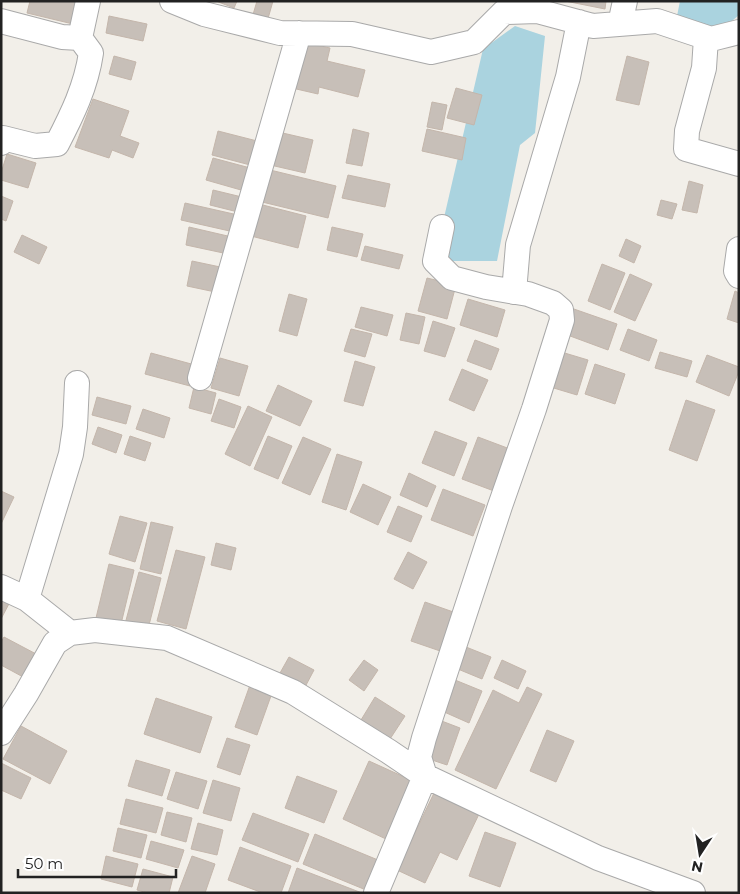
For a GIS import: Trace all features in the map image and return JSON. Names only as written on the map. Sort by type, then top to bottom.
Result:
[{"type":"street","points":[[1,143],[3,138],[35,146],[57,144],[78,104],[89,69],[91,53],[80,38],[88,1]]},
{"type":"street","points":[[172,1],[214,16],[280,33],[352,34],[431,52],[474,42],[504,12],[537,11],[593,26],[656,21],[711,39],[739,32]]},
{"type":"street","points":[[620,24],[625,1]]},
{"type":"street","points":[[1,21],[62,37],[80,38]]},
{"type":"street","points":[[514,292],[518,245],[568,78],[579,22]]},
{"type":"street","points":[[200,378],[276,119],[299,33]]},
{"type":"street","points":[[706,38],[704,68],[687,131],[686,149],[739,164]]},
{"type":"street","points":[[376,893],[425,776],[419,758],[424,738],[562,320],[561,310],[553,303],[528,294],[452,278],[435,261],[442,228]]},
{"type":"street","points":[[739,249],[736,270],[739,276]]},
{"type":"street","points":[[27,599],[72,454],[77,383]]},
{"type":"street","points":[[1,587],[27,599],[70,633]]},
{"type":"street","points":[[1,733],[55,643],[70,633],[95,630],[167,638],[293,692],[425,776],[598,858],[693,893]]},
{"type":"water","points":[[680,1],[739,1],[739,15],[720,31],[677,16]]},
{"type":"water","points":[[515,26],[545,36],[535,133],[520,145],[497,261],[434,261],[483,49]]},
{"type":"building","points":[[30,1],[78,1],[73,24],[27,13]]},
{"type":"building","points":[[216,1],[237,1],[234,8]]},
{"type":"building","points":[[257,1],[273,1],[267,22],[252,18]]},
{"type":"building","points":[[565,1],[606,1],[605,9]]},
{"type":"building","points":[[109,16],[147,24],[143,41],[106,33]]},
{"type":"building","points":[[303,42],[330,48],[327,61],[365,70],[358,97],[319,87],[318,94],[292,88]]},
{"type":"building","points":[[114,56],[136,62],[131,80],[109,74]]},
{"type":"building","points":[[627,56],[649,62],[639,105],[616,100]]},
{"type":"building","points":[[456,88],[482,95],[474,125],[447,118]]},
{"type":"building","points":[[93,99],[129,111],[120,136],[139,143],[133,158],[112,150],[109,158],[75,147]]},
{"type":"building","points":[[432,102],[447,105],[442,130],[427,127]]},
{"type":"building","points":[[353,129],[369,133],[362,166],[346,163]]},
{"type":"building","points":[[427,129],[466,138],[462,160],[422,151]]},
{"type":"building","points":[[218,131],[261,142],[254,166],[212,155]]},
{"type":"building","points":[[274,131],[313,140],[305,173],[266,164]]},
{"type":"building","points":[[7,154],[36,163],[28,188],[1,180],[1,173]]},
{"type":"building","points":[[213,158],[254,169],[248,192],[206,180]]},
{"type":"building","points":[[266,169],[336,186],[328,218],[258,201]]},
{"type":"building","points":[[348,175],[390,184],[385,207],[342,198]]},
{"type":"building","points":[[689,181],[703,185],[697,213],[682,210]]},
{"type":"building","points":[[213,190],[246,198],[242,213],[210,205]]},
{"type":"building","points":[[1,196],[13,201],[6,221],[1,219]]},
{"type":"building","points":[[661,200],[677,204],[672,219],[657,215]]},
{"type":"building","points":[[185,203],[238,215],[234,232],[181,220]]},
{"type":"building","points":[[255,203],[306,216],[298,248],[247,235]]},
{"type":"building","points":[[189,227],[232,237],[228,254],[186,245]]},
{"type":"building","points":[[332,227],[363,234],[357,257],[327,250]]},
{"type":"building","points":[[22,235],[47,247],[39,264],[14,252]]},
{"type":"building","points":[[626,239],[641,246],[634,263],[619,256]]},
{"type":"building","points":[[365,246],[403,255],[399,269],[361,260]]},
{"type":"building","points":[[192,261],[225,268],[220,293],[187,286]]},
{"type":"building","points":[[602,264],[625,273],[610,310],[588,301]]},
{"type":"building","points":[[630,274],[652,284],[635,321],[614,312]]},
{"type":"building","points":[[427,278],[456,285],[447,319],[418,311]]},
{"type":"building","points":[[735,291],[739,293],[739,323],[727,319]]},
{"type":"building","points":[[289,294],[307,299],[297,336],[279,331]]},
{"type":"building","points":[[468,299],[505,310],[497,337],[460,325]]},
{"type":"building","points":[[361,307],[393,315],[387,336],[355,327]]},
{"type":"building","points":[[571,308],[617,324],[608,350],[562,333]]},
{"type":"building","points":[[406,313],[425,317],[419,344],[400,340]]},
{"type":"building","points":[[433,321],[455,328],[445,357],[424,351]]},
{"type":"building","points":[[351,329],[372,334],[365,357],[344,351]]},
{"type":"building","points":[[628,329],[657,340],[649,361],[620,350]]},
{"type":"building","points":[[475,340],[499,349],[491,370],[467,361]]},
{"type":"building","points":[[558,351],[588,360],[577,395],[547,386]]},
{"type":"building","points":[[660,352],[692,361],[687,377],[655,368]]},
{"type":"building","points":[[151,353],[195,365],[190,386],[145,374]]},
{"type":"building","points":[[707,355],[739,367],[729,396],[696,382]]},
{"type":"building","points":[[220,358],[248,366],[239,396],[211,388]]},
{"type":"building","points":[[355,361],[375,367],[363,406],[344,401]]},
{"type":"building","points":[[595,364],[625,374],[615,404],[585,394]]},
{"type":"building","points":[[462,369],[488,380],[474,411],[449,400]]},
{"type":"building","points":[[278,385],[312,401],[300,426],[266,411]]},
{"type":"building","points":[[194,387],[216,393],[211,414],[189,408]]},
{"type":"building","points":[[97,397],[131,406],[126,424],[92,415]]},
{"type":"building","points":[[219,399],[241,407],[234,428],[211,421]]},
{"type":"building","points":[[686,400],[715,410],[697,461],[669,450]]},
{"type":"building","points":[[248,406],[272,417],[250,466],[225,454]]},
{"type":"building","points":[[143,409],[170,418],[164,438],[136,429]]},
{"type":"building","points":[[98,427],[122,435],[116,453],[92,444]]},
{"type":"building","points":[[435,431],[467,443],[454,476],[422,463]]},
{"type":"building","points":[[130,436],[151,443],[145,461],[124,454]]},
{"type":"building","points":[[268,436],[292,446],[278,479],[254,469]]},
{"type":"building","points":[[303,437],[331,449],[310,495],[282,483]]},
{"type":"building","points":[[478,437],[510,449],[494,491],[462,479]]},
{"type":"building","points":[[337,454],[362,462],[346,510],[322,502]]},
{"type":"building","points":[[409,473],[436,486],[427,507],[400,495]]},
{"type":"building","points":[[363,484],[391,497],[378,525],[350,512]]},
{"type":"building","points":[[443,489],[485,505],[473,536],[431,520]]},
{"type":"building","points":[[1,491],[14,497],[1,524]]},
{"type":"building","points":[[398,506],[422,516],[411,542],[387,532]]},
{"type":"building","points":[[120,516],[147,523],[135,562],[109,554]]},
{"type":"building","points":[[151,522],[173,527],[161,574],[140,569]]},
{"type":"building","points":[[216,543],[236,548],[231,570],[211,565]]},
{"type":"building","points":[[176,550],[205,557],[186,629],[157,621]]},
{"type":"building","points":[[408,552],[427,562],[413,589],[394,579]]},
{"type":"building","points":[[109,564],[134,570],[121,624],[96,618]]},
{"type":"building","points":[[139,572],[161,578],[148,629],[125,624]]},
{"type":"building","points":[[1,592],[12,598],[1,619]]},
{"type":"building","points":[[425,602],[459,614],[446,653],[411,641]]},
{"type":"building","points":[[4,637],[38,655],[25,678],[1,665],[1,642]]},
{"type":"building","points":[[461,645],[491,657],[482,679],[453,667]]},
{"type":"building","points":[[289,657],[314,670],[305,687],[280,673]]},
{"type":"building","points":[[364,660],[378,670],[364,691],[349,680]]},
{"type":"building","points":[[502,660],[526,671],[518,689],[494,678]]},
{"type":"building","points":[[455,680],[482,691],[469,723],[442,711]]},
{"type":"building","points":[[250,685],[272,693],[257,735],[235,727]]},
{"type":"building","points":[[527,687],[542,694],[496,789],[455,770],[493,690],[519,703]]},
{"type":"building","points":[[375,697],[405,716],[390,739],[361,720]]},
{"type":"building","points":[[156,698],[212,717],[200,753],[144,734]]},
{"type":"building","points":[[439,720],[460,728],[447,765],[426,758]]},
{"type":"building","points":[[21,726],[67,751],[50,784],[3,759]]},
{"type":"building","points":[[547,730],[574,741],[556,782],[530,771]]},
{"type":"building","points":[[227,738],[250,745],[240,775],[217,767]]},
{"type":"building","points":[[136,760],[170,770],[162,796],[128,786]]},
{"type":"building","points":[[369,761],[413,781],[386,839],[343,819]]},
{"type":"building","points":[[1,763],[31,778],[21,799],[1,790]]},
{"type":"building","points":[[176,772],[207,781],[198,809],[167,799]]},
{"type":"building","points":[[297,776],[337,791],[324,823],[285,808]]},
{"type":"building","points":[[213,780],[240,788],[231,821],[203,813]]},
{"type":"building","points":[[435,791],[480,812],[457,860],[440,852],[425,883],[397,870]]},
{"type":"building","points":[[126,799],[163,808],[156,833],[120,824]]},
{"type":"building","points":[[167,812],[192,818],[186,842],[161,835]]},
{"type":"building","points":[[253,813],[309,834],[298,862],[242,840]]},
{"type":"building","points":[[198,823],[223,830],[217,855],[191,849]]},
{"type":"building","points":[[118,828],[147,835],[141,858],[113,851]]},
{"type":"building","points":[[485,832],[516,843],[500,887],[469,876]]},
{"type":"building","points":[[315,834],[378,860],[366,890],[303,864]]},
{"type":"building","points":[[151,841],[184,850],[178,868],[146,859]]},
{"type":"building","points":[[240,847],[291,866],[281,893],[263,893],[228,880]]},
{"type":"building","points":[[106,856],[138,864],[132,887],[101,879]]},
{"type":"building","points":[[192,856],[215,864],[205,893],[178,893]]},
{"type":"building","points":[[297,868],[362,893],[288,893]]},
{"type":"building","points":[[143,869],[173,877],[169,893],[148,893],[137,890]]}]
